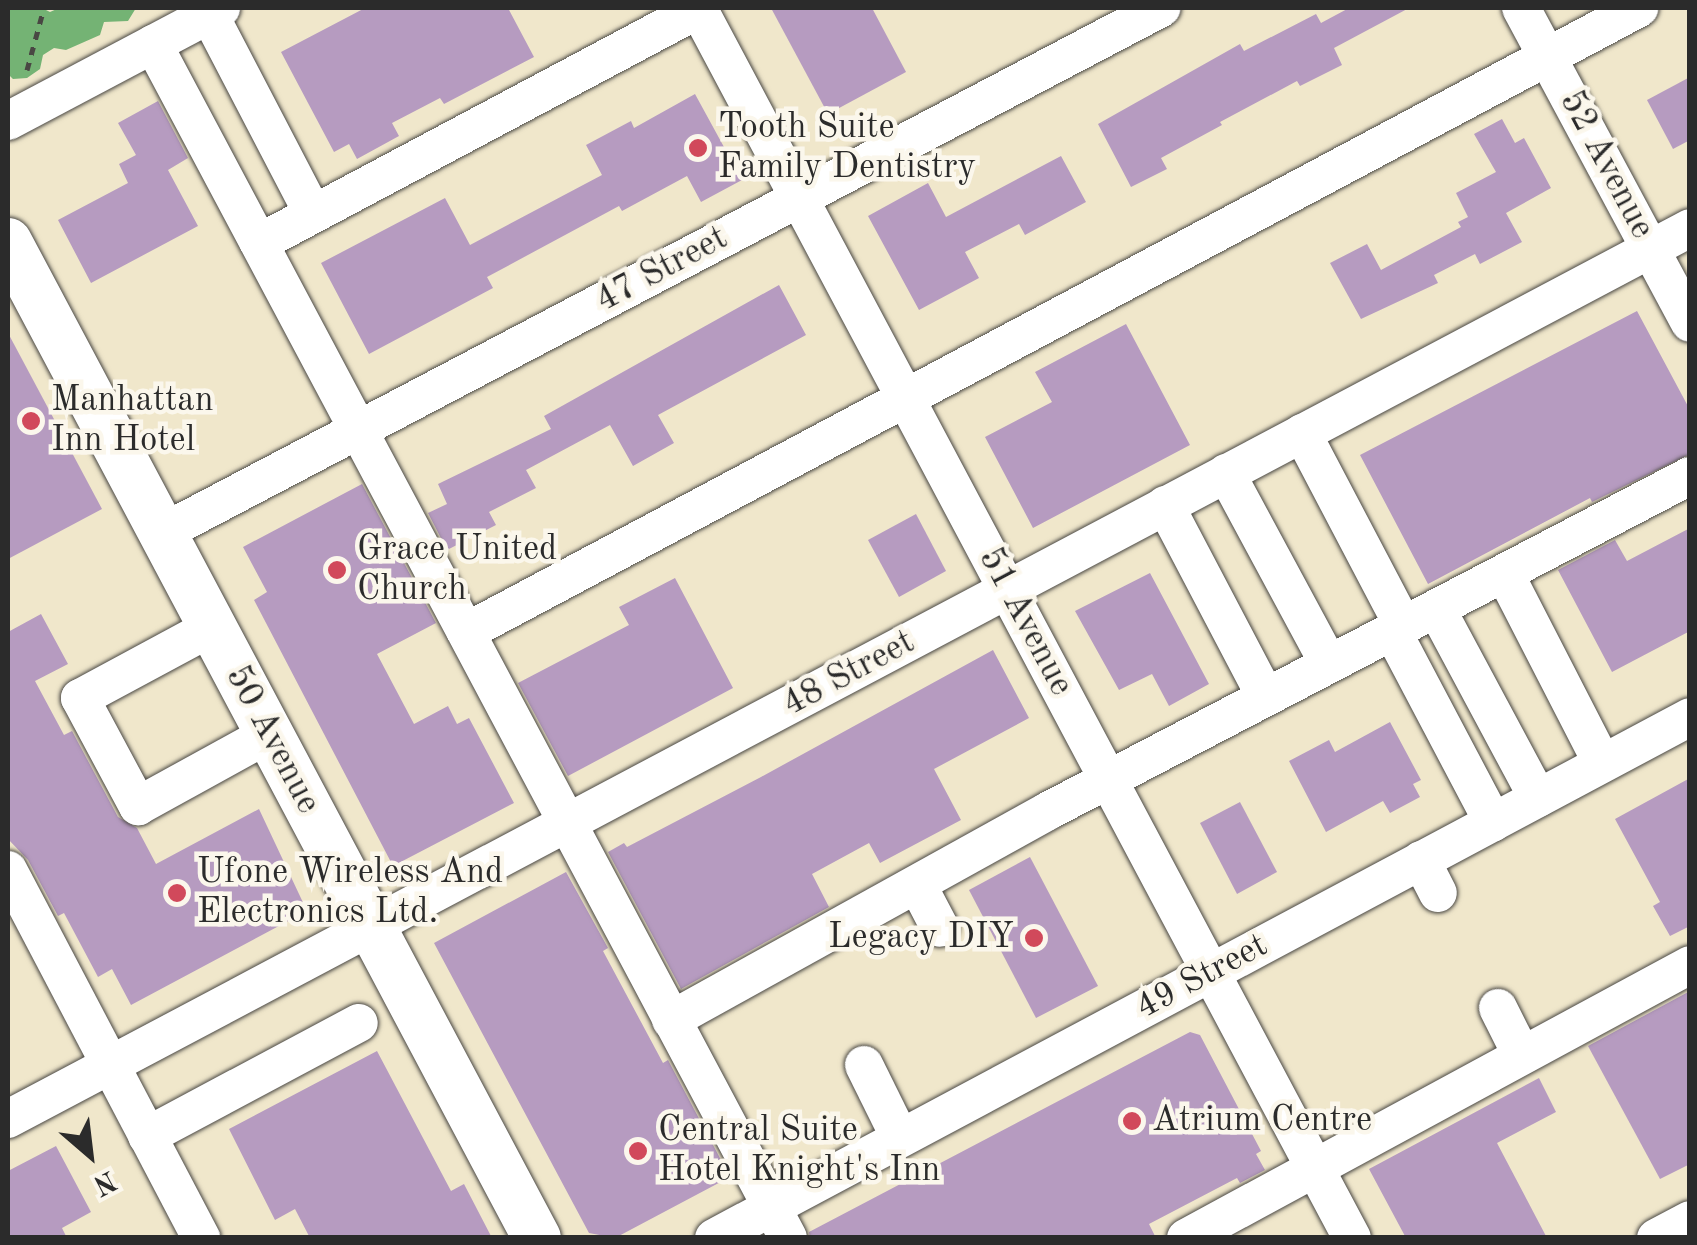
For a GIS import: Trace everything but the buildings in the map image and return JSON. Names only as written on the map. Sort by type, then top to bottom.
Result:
[{"type":"main road","name":"50 Avenue","points":[[8,242],[537,1238]]},
{"type":"street","name":"51 Avenue","points":[[699,8],[1352,1238]]},
{"type":"street","points":[[259,243],[699,8]]},
{"type":"street","name":"47 Street","points":[[162,533],[1161,8]]},
{"type":"street","name":"52 Avenue","points":[[1521,8],[1690,323]]},
{"type":"street","points":[[466,632],[1638,8]]},
{"type":"street","points":[[8,121],[215,11],[313,214]]},
{"type":"street","points":[[152,44],[780,1222]]},
{"type":"street","name":"48 Street","points":[[8,1119],[1690,228]]},
{"type":"street","points":[[1302,433],[1493,822]]},
{"type":"street","points":[[1226,473],[1330,664]]},
{"type":"street","points":[[672,1020],[742,991],[918,886],[1056,825],[1109,780],[1330,664],[1400,633],[1690,476]]},
{"type":"street","points":[[1165,505],[1266,697]]},
{"type":"street","points":[[1509,582],[1602,764]]},
{"type":"street","points":[[1442,618],[1538,798]]},
{"type":"street","points":[[212,627],[80,698],[138,806],[269,734]]},
{"type":"street","name":"49 Street","points":[[714,1238],[780,1222],[900,1138],[1211,972],[1430,877],[1493,822],[1690,717]]},
{"type":"street","points":[[8,870],[20,926],[109,1065],[201,1238]]},
{"type":"street","points":[[918,886],[940,928]]},
{"type":"street","points":[[1186,1238],[1690,965]]},
{"type":"street","points":[[1498,1008],[1521,1054]]},
{"type":"street","points":[[147,1136],[360,1023]]},
{"type":"street","points":[[864,1066],[900,1138]]},
{"type":"street","points":[[1656,1238],[1690,1220]]},
{"type":"path","points":[[28,70],[44,8]]},
{"type":"green space","points":[[8,8],[42,8],[50,12],[59,8],[136,8],[128,21],[104,22],[100,35],[66,50],[54,48],[43,55],[40,69],[27,78],[13,79],[8,74]]},
{"type":"place","name":"Tooth Suite Family Dentistry","points":[[698,148]]},
{"type":"place","name":"Manhattan Inn Hotel","points":[[31,421]]},
{"type":"place","name":"Grace United Church","points":[[337,570]]},
{"type":"place","name":"Ufone Wireless And Electronics Ltd.","points":[[177,893]]},
{"type":"place","name":"Legacy DIY","points":[[1034,938]]},
{"type":"place","name":"Atrium Centre","points":[[1132,1121]]},
{"type":"place","name":"Central Suite Hotel Knight's Inn","points":[[638,1151]]}]
